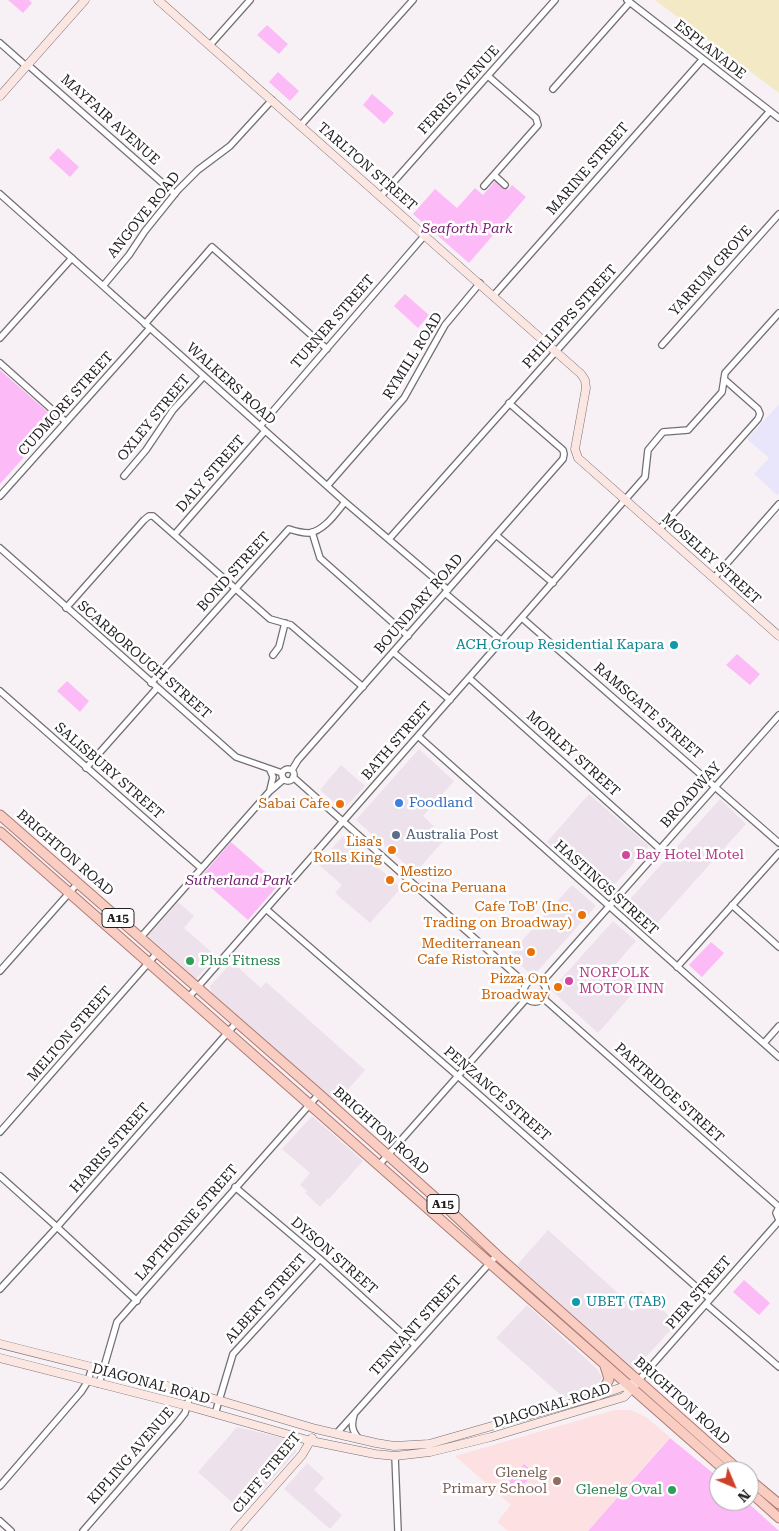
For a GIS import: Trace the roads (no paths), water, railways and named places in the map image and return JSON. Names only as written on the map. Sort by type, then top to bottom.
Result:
[{"type":"main road","points":[[0,96],[85,0]]},
{"type":"main road","name":"TARLTON STREET","points":[[158,0],[494,295],[581,374],[585,380],[586,388],[575,449],[576,454],[626,500]]},
{"type":"main road","name":"MOSELEY STREET","points":[[626,500],[779,636]]},
{"type":"main road","name":"BRIGHTON ROAD","points":[[0,815],[319,1094],[447,1208],[496,1255],[728,1461]]},
{"type":"main road","name":"BRIGHTON ROAD","points":[[0,832],[150,962],[188,998],[714,1461]]},
{"type":"main road","name":"DIAGONAL ROAD","points":[[0,1344],[191,1392],[316,1429],[394,1446],[429,1444],[629,1387],[638,1381]]},
{"type":"main road","name":"DIAGONAL ROAD","points":[[0,1358],[188,1406],[311,1441],[375,1454],[395,1456],[430,1452],[491,1437],[624,1397],[629,1387]]},
{"type":"main road","points":[[596,1396],[609,1379],[604,1365]]},
{"type":"main road","name":"CLIFF STREET","points":[[235,1531],[299,1458],[311,1441],[316,1429]]},
{"type":"main road","points":[[297,1437],[303,1445],[299,1458]]},
{"type":"main road","points":[[759,1487],[776,1499]]},
{"type":"main road","points":[[759,1500],[779,1518]]},
{"type":"street","points":[[210,45],[250,0]]},
{"type":"street","points":[[300,126],[413,0]]},
{"type":"street","name":"FERRIS AVENUE","points":[[381,196],[555,0]]},
{"type":"street","points":[[553,89],[628,1]]},
{"type":"street","name":"ESPLANADE","points":[[628,1],[779,118]]},
{"type":"street","name":"MAYFAIR AVENUE","points":[[0,43],[174,194]]},
{"type":"street","name":"MARINE STREET","points":[[494,295],[702,60]]},
{"type":"street","points":[[484,186],[538,125],[536,118],[488,76]]},
{"type":"street","name":"ANGOVE ROAD","points":[[102,286],[129,255],[174,194],[198,170],[230,146],[272,100]]},
{"type":"street","name":"PHILLIPPS STREET","points":[[389,540],[770,111]]},
{"type":"street","points":[[494,175],[505,184]]},
{"type":"street","name":"WALKERS ROAD","points":[[0,194],[502,641]]},
{"type":"street","name":"YARRUM GROVE","points":[[662,345],[779,214]]},
{"type":"street","name":"TURNER STREET","points":[[260,426],[425,235]]},
{"type":"street","name":"CUDMORE STREET","points":[[0,496],[148,326],[212,247],[327,349]]},
{"type":"street","points":[[0,338],[72,258]]},
{"type":"street","name":"RYMILL ROAD","points":[[327,486],[404,398],[445,325],[480,283]]},
{"type":"street","name":"BATH STREET","points":[[188,998],[626,500],[645,477],[648,450],[663,432],[688,430],[722,392],[725,373],[779,313]]},
{"type":"street","points":[[0,363],[66,422]]},
{"type":"street","name":"OXLEY STREET","points":[[124,476],[146,450],[174,410],[204,376]]},
{"type":"street","points":[[659,530],[758,419],[760,414],[758,409],[724,379]]},
{"type":"street","name":"BOUNDARY ROAD","points":[[292,770],[298,760],[563,459],[563,450],[510,404]]},
{"type":"street","name":"DALY STREET","points":[[175,534],[265,431]]},
{"type":"street","points":[[345,502],[326,524],[312,532],[320,558],[408,636]]},
{"type":"street","points":[[714,578],[779,504]]},
{"type":"street","points":[[66,608],[144,520],[151,516],[155,517],[270,619],[291,625],[362,687]]},
{"type":"street","name":"BOND STREET","points":[[151,683],[289,529],[306,533],[312,532]]},
{"type":"street","points":[[496,535],[553,583]]},
{"type":"street","name":"SCARBOROUGH STREET","points":[[0,548],[236,757],[283,776]]},
{"type":"street","name":"RAMSGATE STREET","points":[[522,618],[779,843]]},
{"type":"street","points":[[273,655],[279,647],[285,623]]},
{"type":"street","points":[[394,652],[450,700]]},
{"type":"street","name":"MORLEY STREET","points":[[469,678],[660,849]]},
{"type":"street","points":[[86,768],[157,688]]},
{"type":"street","name":"SALISBURY STREET","points":[[0,691],[201,868]]},
{"type":"street","name":"BROADWAY","points":[[542,982],[779,714]]},
{"type":"street","name":"HASTINGS STREET","points":[[418,736],[779,1057]]},
{"type":"street","points":[[141,937],[283,776],[286,769],[292,770],[294,777],[526,984]]},
{"type":"street","points":[[269,792],[273,777],[270,770]]},
{"type":"street","points":[[283,776],[289,780],[294,777]]},
{"type":"street","points":[[676,967],[779,853]]},
{"type":"street","points":[[0,971],[78,883]]},
{"type":"street","points":[[732,905],[779,947]]},
{"type":"street","name":"PENZANCE STREET","points":[[266,909],[459,1076],[779,1368]]},
{"type":"street","name":"MELTON STREET","points":[[0,1132],[158,952]]},
{"type":"street","points":[[535,980],[542,982],[546,988],[543,998],[534,1002],[527,998],[524,992],[526,984],[535,980]]},
{"type":"street","points":[[379,1165],[527,998]]},
{"type":"street","name":"PARTRIDGE STREET","points":[[543,998],[779,1207]]},
{"type":"street","name":"HARRIS STREET","points":[[0,1289],[237,1022]]},
{"type":"street","points":[[764,1043],[779,1026]]},
{"type":"street","name":"LAPTHORNE STREET","points":[[99,1384],[117,1322],[319,1094]]},
{"type":"street","points":[[0,1176],[137,1301]]},
{"type":"street","name":"DYSON STREET","points":[[235,1187],[320,1259],[415,1345]]},
{"type":"street","points":[[779,1207],[776,1213],[779,1221]]},
{"type":"street","name":"PIER STREET","points":[[638,1381],[779,1221]]},
{"type":"street","name":"TENNANT STREET","points":[[336,1434],[496,1255]]},
{"type":"street","name":"ALBERT STREET","points":[[216,1414],[233,1354],[320,1259]]},
{"type":"street","points":[[0,1486],[81,1392],[88,1381],[92,1367]]},
{"type":"street","name":"KIPLING AVENUE","points":[[83,1531],[178,1422],[188,1406],[191,1392]]},
{"type":"street","points":[[354,1413],[352,1422],[353,1432],[359,1439]]},
{"type":"street","points":[[395,1456],[398,1531]]},
{"type":"street","points":[[766,1506],[776,1499]]},
{"type":"street","points":[[0,1521],[11,1531]]},
{"type":"place","name":"ACH Group Residential Kapara","points":[[674,645]]},
{"type":"place","name":"Foodland","points":[[399,803]]},
{"type":"place","name":"Sabai Cafe","points":[[340,804]]},
{"type":"place","name":"Australia Post","points":[[396,835]]},
{"type":"place","name":"Lisa's Rolls King","points":[[392,850]]},
{"type":"place","name":"Bay Hotel Motel","points":[[626,855]]},
{"type":"place","name":"Mestizo Cocina Peruana","points":[[390,880]]},
{"type":"place","name":"Cafe ToB' (Inc. Trading on Broadway)","points":[[582,915]]},
{"type":"place","name":"Mediterranean Cafe Ristorante","points":[[531,952]]},
{"type":"place","name":"Plus Fitness","points":[[190,961]]},
{"type":"place","name":"NORFOLK MOTOR INN","points":[[569,981]]},
{"type":"place","name":"Pizza On Broadway","points":[[558,987]]},
{"type":"place","name":"UBET (TAB)","points":[[576,1302]]},
{"type":"place","name":"Glenelg Primary School","points":[[557,1481]]},
{"type":"place","name":"Glenelg Oval","points":[[672,1490]]},
{"type":"park label","name":"Seaforth Park","points":[[467,229]]},
{"type":"park label","name":"Sutherland Park","points":[[239,881]]}]
